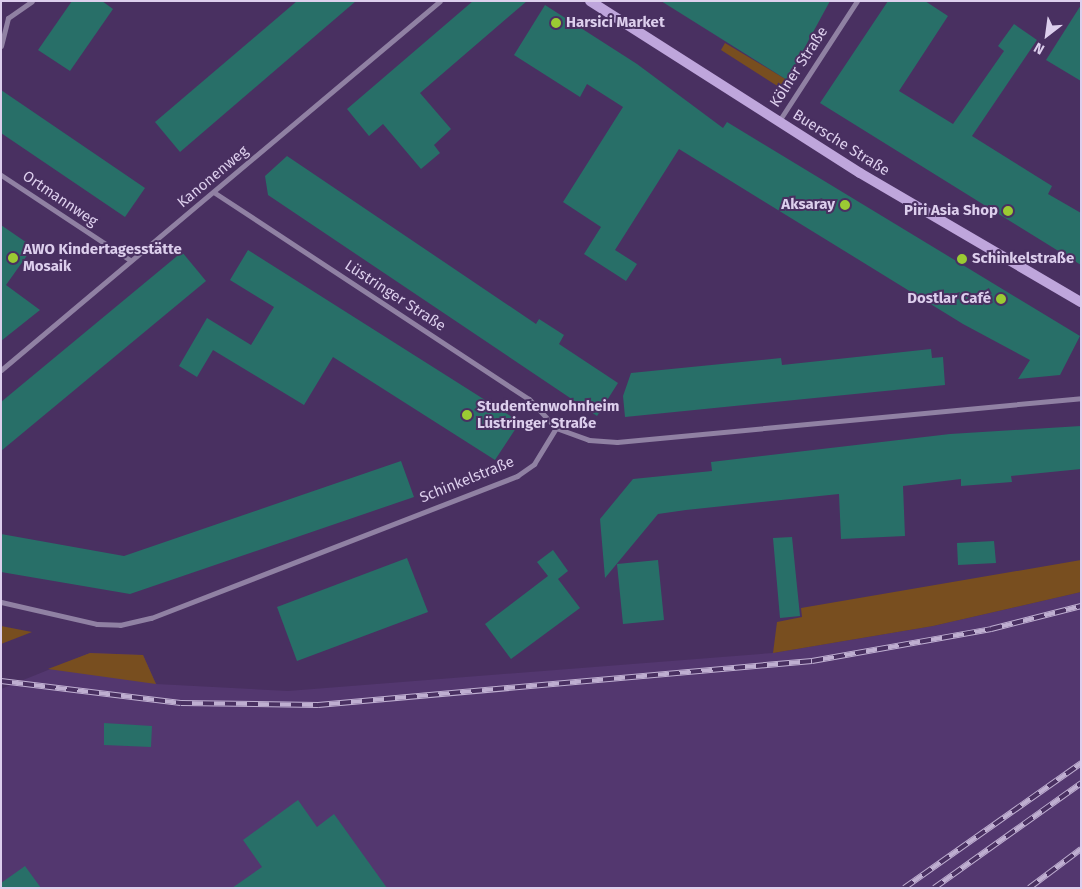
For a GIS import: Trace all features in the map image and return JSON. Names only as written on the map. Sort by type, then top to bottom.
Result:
[{"type":"main road","name":"Buersche Straße","points":[[590,1],[778,122],[1081,302]]},
{"type":"street","points":[[1,46],[8,18],[32,1]]},
{"type":"street","name":"Kanonenweg","points":[[1,370],[130,260],[215,194],[440,1]]},
{"type":"street","name":"Kölner Straße","points":[[778,122],[857,1]]},
{"type":"street","name":"Ortmannweg","points":[[1,175],[130,260]]},
{"type":"street","name":"Lüstringer Straße","points":[[215,194],[529,398],[556,428]]},
{"type":"street","points":[[556,428],[588,440],[617,442],[1081,398]]},
{"type":"street","name":"Schinkelstraße","points":[[1,602],[96,624],[120,625],[151,618],[517,476],[534,464],[556,428]]},
{"type":"shaded area","points":[[725,43],[787,80],[782,89],[721,50]]},
{"type":"shaded area","points":[[1081,560],[1081,592],[933,626],[773,653],[777,622],[802,617],[801,608]]},
{"type":"shaded area","points":[[1081,592],[1081,888],[1,888],[1,689],[90,653],[143,655],[156,684],[288,691],[773,653],[933,626]]},
{"type":"shaded area","points":[[1,626],[32,632],[1,644]]},
{"type":"shaded area","points":[[90,653],[143,655],[156,684],[48,669]]},
{"type":"building","points":[[72,1],[102,1],[113,9],[70,71],[38,50]]},
{"type":"building","points":[[297,1],[356,1],[180,152],[155,122]]},
{"type":"building","points":[[473,1],[527,1],[420,93],[451,129],[434,145],[440,153],[421,169],[383,124],[369,136],[347,109]]},
{"type":"building","points":[[661,1],[830,1],[787,80]]},
{"type":"building","points":[[888,1],[925,1],[948,16],[899,91],[953,124],[1004,51],[998,46],[1014,24],[1037,40],[972,136],[1052,186],[1048,194],[1081,213],[1081,265],[820,103]]},
{"type":"building","points":[[545,5],[637,64],[723,128],[727,122],[1080,336],[1060,375],[1018,379],[1030,360],[963,324],[679,149],[615,250],[637,264],[626,281],[584,254],[601,227],[563,202],[623,107],[587,84],[580,97],[514,55]]},
{"type":"building","points":[[1081,5],[1081,81],[1046,60]]},
{"type":"building","points":[[1,90],[145,188],[125,217],[1,133]]},
{"type":"building","points":[[287,156],[536,324],[539,319],[564,335],[559,344],[618,383],[597,416],[268,195],[265,176]]},
{"type":"building","points":[[1,225],[33,247],[6,285],[40,310],[1,341]]},
{"type":"building","points":[[248,250],[520,422],[495,460],[333,357],[304,405],[213,350],[197,377],[179,366],[207,318],[251,345],[274,307],[230,280]]},
{"type":"building","points":[[182,252],[206,281],[1,451],[1,402]]},
{"type":"building","points":[[931,349],[932,358],[943,357],[945,385],[625,417],[623,396],[631,373],[781,358],[782,365]]},
{"type":"building","points":[[1081,426],[1081,469],[1011,476],[1012,482],[961,486],[961,479],[903,486],[905,536],[841,539],[839,494],[686,510],[658,514],[605,578],[600,519],[633,479],[712,471],[711,462],[950,434]]},
{"type":"building","points":[[401,461],[414,497],[130,594],[1,572],[1,534],[124,556]]},
{"type":"building","points":[[792,537],[800,616],[780,618],[773,538]]},
{"type":"building","points":[[994,541],[996,563],[958,565],[957,543]]},
{"type":"building","points":[[553,550],[568,571],[558,579],[580,608],[511,659],[485,624],[548,576],[537,562]]},
{"type":"building","points":[[407,558],[428,612],[297,661],[277,607]]},
{"type":"building","points":[[658,560],[664,620],[623,624],[617,564]]},
{"type":"building","points":[[104,723],[152,726],[151,747],[104,745]]},
{"type":"building","points":[[298,800],[317,827],[334,814],[387,888],[232,888],[262,867],[243,840]]},
{"type":"building","points":[[25,866],[41,888],[1,888],[1,883]]},
{"type":"railway","points":[[1,681],[181,703],[318,705],[812,661],[991,629],[1081,606]]},
{"type":"railway","points":[[904,888],[1081,763]]},
{"type":"railway","points":[[934,888],[1081,783]]},
{"type":"railway","points":[[1029,888],[1081,849]]},
{"type":"place","name":"Harsici Market","points":[[556,23]]},
{"type":"place","name":"Aksaray","points":[[845,205]]},
{"type":"place","name":"Piri Asia Shop","points":[[1008,211]]},
{"type":"place","name":"AWO Kindertagesstätte Mosaik","points":[[13,258]]},
{"type":"place","name":"Schinkelstraße","points":[[962,259]]},
{"type":"place","name":"Dostlar Café","points":[[1001,299]]},
{"type":"place","name":"Studentenwohnheim Lüstringer Straße","points":[[467,415]]}]
